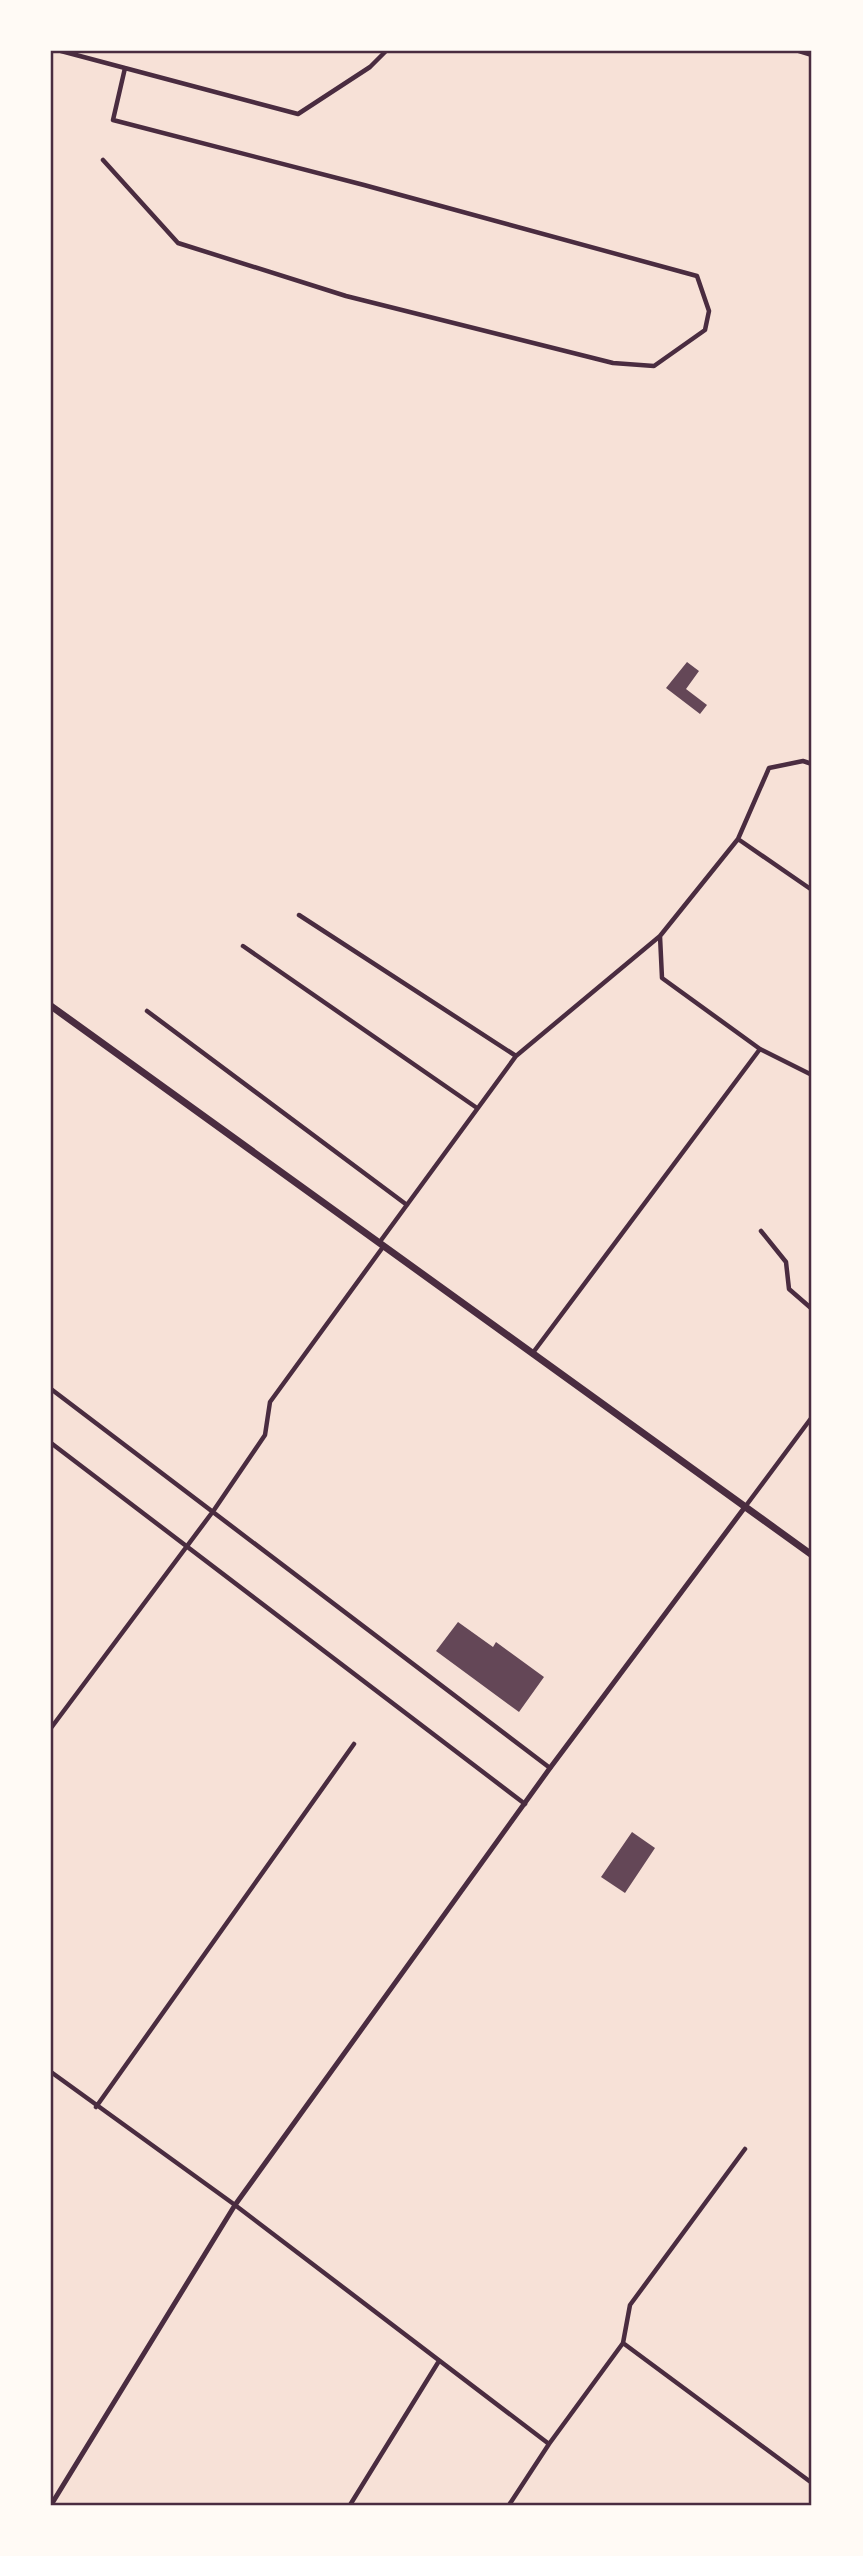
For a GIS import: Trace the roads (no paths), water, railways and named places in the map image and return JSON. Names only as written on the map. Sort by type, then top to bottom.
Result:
[{"type":"main road","points":[[51,1006],[812,1555]]},
{"type":"street","points":[[61,51],[298,114],[370,67],[386,51]]},
{"type":"street","points":[[799,51],[812,55]]},
{"type":"street","points":[[103,160],[178,243],[346,296],[613,363],[654,366],[705,330],[709,311],[696,276],[113,120],[125,68]]},
{"type":"street","points":[[51,1728],[117,1635],[214,1510],[265,1434],[270,1402],[407,1205],[516,1056],[660,936],[738,839],[769,768],[803,761],[812,764]]},
{"type":"street","points":[[738,839],[812,890]]},
{"type":"street","points":[[299,915],[516,1056]]},
{"type":"street","points":[[660,936],[662,978],[760,1049],[812,1075]]},
{"type":"street","points":[[243,946],[477,1108]]},
{"type":"street","points":[[147,1011],[407,1205]]},
{"type":"street","points":[[532,1354],[760,1049]]},
{"type":"street","points":[[761,1231],[786,1262],[789,1289],[812,1309]]},
{"type":"street","points":[[51,1389],[214,1510],[550,1768]]},
{"type":"street","points":[[51,2505],[235,2204],[550,1768],[812,1416]]},
{"type":"street","points":[[51,1443],[525,1804]]},
{"type":"street","points":[[96,2107],[355,1744]]},
{"type":"street","points":[[51,2073],[235,2204],[549,2444]]},
{"type":"street","points":[[509,2505],[549,2444],[623,2343],[630,2305],[746,2149]]},
{"type":"street","points":[[623,2343],[812,2483]]},
{"type":"street","points":[[350,2505],[439,2361]]}]
